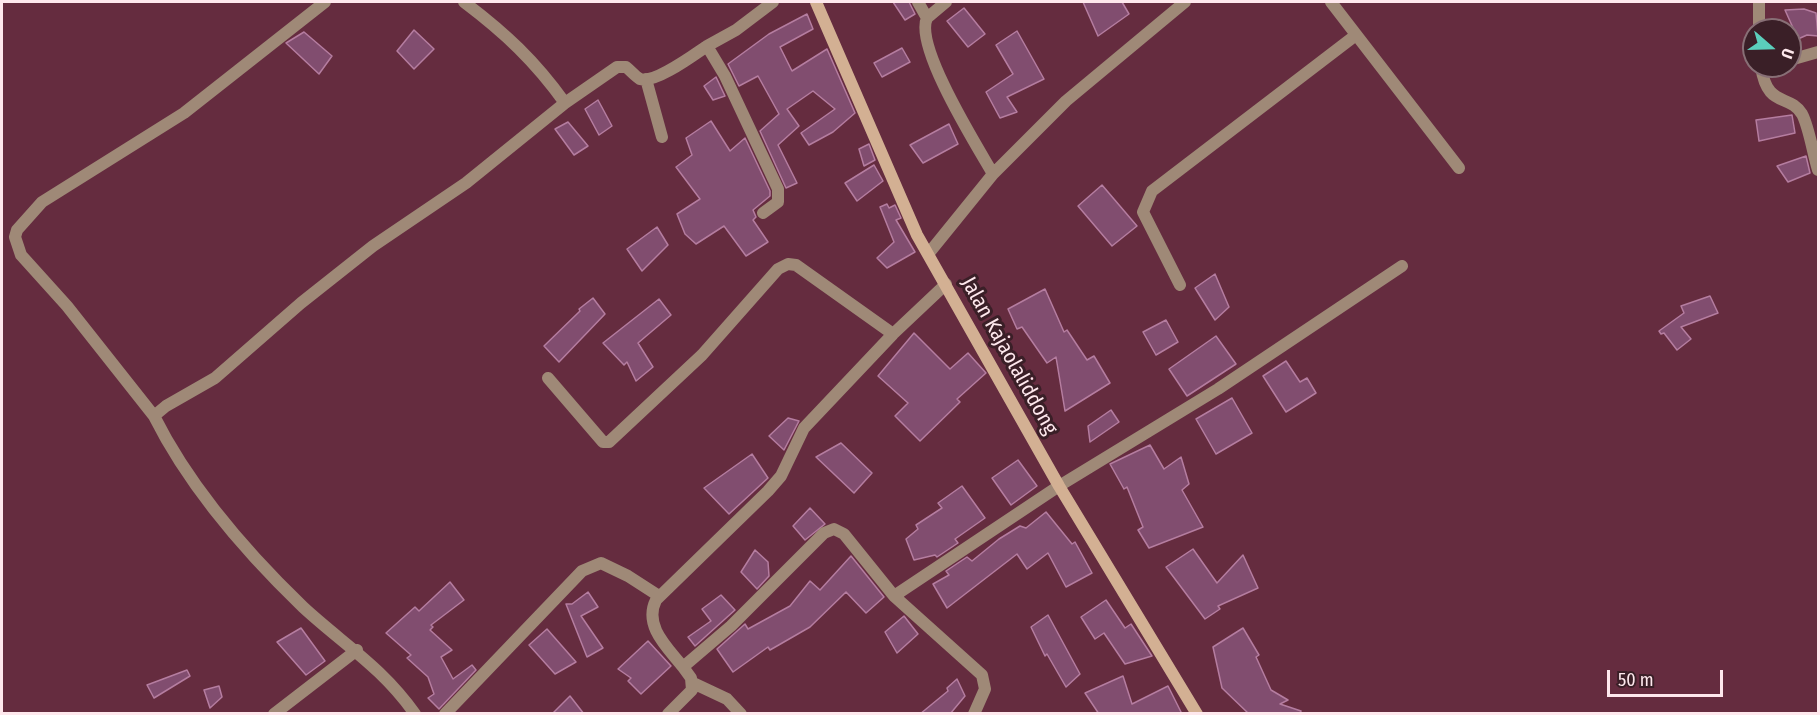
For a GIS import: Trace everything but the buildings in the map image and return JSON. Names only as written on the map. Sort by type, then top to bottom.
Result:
[{"type":"street","points":[[325,2],[184,113],[42,202],[16,230],[15,237],[21,255],[67,306],[154,416],[181,466],[254,555],[304,608],[357,650],[384,675],[415,714]]},
{"type":"street","points":[[464,2],[507,34],[529,56],[565,103]]},
{"type":"street","points":[[154,416],[166,406],[215,378],[301,303],[373,246],[466,183],[565,103],[621,66],[641,79],[672,69],[736,30],[773,2]]},
{"type":"street","name":"Jalan Kajaolaliddong","points":[[816,2],[908,217],[1059,486],[1197,714]]},
{"type":"street","points":[[918,2],[927,18],[925,36],[954,108],[993,174]]},
{"type":"street","points":[[927,18],[946,2]]},
{"type":"street","points":[[929,254],[993,174],[1066,101],[1185,2]]},
{"type":"street","points":[[1331,2],[1459,168]]},
{"type":"street","points":[[1759,2],[1759,18]]},
{"type":"street","points":[[1180,285],[1143,212],[1152,191],[1356,34]]},
{"type":"street","points":[[707,46],[725,76],[778,189],[778,202],[763,213]]},
{"type":"street","points":[[1802,57],[1818,52]]},
{"type":"street","points":[[1763,78],[1771,93],[1801,114],[1818,170]]},
{"type":"street","points":[[646,79],[662,137]]},
{"type":"street","points":[[548,378],[603,442],[609,442],[702,355],[778,269],[788,264],[796,265],[893,334]]},
{"type":"street","points":[[894,596],[1059,486],[1218,389],[1402,266]]},
{"type":"street","points":[[741,714],[728,699],[693,683],[654,627],[652,611],[659,596],[768,491],[781,476],[804,428],[893,334],[946,284]]},
{"type":"street","points":[[683,667],[708,647],[828,530],[834,529],[844,534],[894,596],[984,679],[985,688],[974,714]]},
{"type":"street","points":[[445,714],[582,572],[592,565],[608,565],[659,596]]},
{"type":"street","points":[[274,714],[357,650]]},
{"type":"street","points":[[668,714],[689,695],[693,683]]}]
